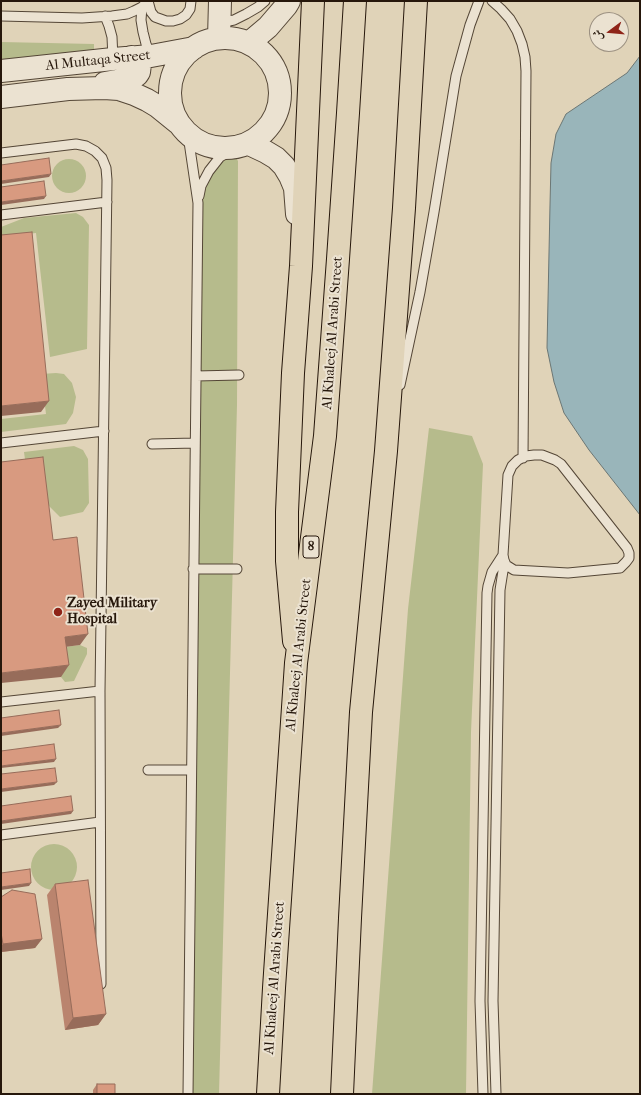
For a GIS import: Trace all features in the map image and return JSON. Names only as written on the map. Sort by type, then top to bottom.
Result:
[{"type":"main road","points":[[296,663],[287,561],[287,512],[293,373],[301,266],[314,1]]},
{"type":"main road","name":"Al Khaleej Al Arabi Street","points":[[268,1094],[296,663],[325,436],[339,251],[355,1]]},
{"type":"main road","points":[[342,1094],[361,712],[386,451],[403,216],[416,1]]},
{"type":"street","points":[[219,31],[220,1]]},
{"type":"street","points":[[249,43],[268,27],[289,1]]},
{"type":"street","points":[[219,31],[229,38],[249,43],[263,54],[274,68],[280,85],[280,102],[274,119],[264,134],[242,146],[219,149],[203,145],[183,129],[171,108],[169,93],[172,77],[178,63],[185,55],[219,31]]},
{"type":"street","name":"Al Multaqa Street","points":[[1,71],[132,57],[194,48]]},
{"type":"street","points":[[68,89],[133,78],[137,75],[140,68],[138,61],[132,57]]},
{"type":"street","name":"Al Multaqa Street","points":[[1,97],[68,89],[119,89],[134,94],[157,106],[183,129]]},
{"type":"street","points":[[242,146],[266,152],[276,158],[284,166],[290,176],[295,188],[301,266]]},
{"type":"lane","points":[[146,3],[154,17],[166,21],[173,21],[186,15],[190,8],[191,1]]},
{"type":"lane","points":[[219,31],[234,20],[258,7],[265,1]]},
{"type":"lane","points":[[386,451],[420,292],[456,76],[462,50],[479,1]]},
{"type":"lane","points":[[492,1],[510,19],[517,31],[525,57],[523,458]]},
{"type":"lane","points":[[1,16],[82,18],[105,16],[127,14],[146,3]]},
{"type":"lane","points":[[105,16],[114,48],[132,57],[146,44],[141,20],[146,3]]},
{"type":"lane","points":[[183,129],[198,203]]},
{"type":"lane","points":[[1,154],[76,144],[86,146],[94,151],[102,158],[106,168],[107,202],[100,691],[101,990]]},
{"type":"lane","points":[[188,1094],[198,203],[201,186],[209,171],[220,157],[242,146]]},
{"type":"lane","points":[[1,215],[107,202]]},
{"type":"lane","points":[[196,376],[239,375]]},
{"type":"lane","points":[[1,443],[104,431]]},
{"type":"lane","points":[[152,444],[195,443]]},
{"type":"lane","points":[[542,455],[561,464],[627,548],[629,553],[624,566],[620,568],[578,572],[514,570],[506,564],[504,554],[508,475],[512,466],[518,460],[523,458],[526,456],[542,455]]},
{"type":"lane","points":[[483,1094],[480,1001],[487,593],[492,572],[504,554]]},
{"type":"lane","points":[[496,1094],[493,1001],[500,598],[501,580],[506,564]]},
{"type":"lane","points":[[193,569],[237,569]]},
{"type":"lane","points":[[1,702],[100,691]]},
{"type":"lane","points":[[148,770],[191,770]]},
{"type":"lane","points":[[1,835],[100,822]]},
{"type":"green space","points":[[1,42],[94,44],[94,52],[1,62]]},
{"type":"green space","points":[[232,155],[238,161],[237,405],[219,1094],[192,1094],[203,193],[213,161]]},
{"type":"green space","points":[[66,159],[72,159],[76,160],[83,166],[86,176],[85,183],[79,190],[72,193],[66,193],[62,192],[55,186],[52,179],[52,173],[53,169],[59,162]]},
{"type":"green space","points":[[76,213],[83,217],[89,225],[87,349],[50,357],[36,233],[1,237],[1,227],[24,218]]},
{"type":"green space","points":[[41,374],[64,374],[72,383],[76,397],[73,413],[66,424],[1,432],[1,419],[46,414]]},
{"type":"green space","points":[[429,428],[472,436],[483,464],[471,732],[466,1094],[372,1094],[408,609]]},
{"type":"green space","points":[[74,446],[83,450],[88,459],[89,503],[83,512],[60,517],[42,499],[26,467],[24,452]]},
{"type":"green space","points":[[80,645],[87,648],[87,654],[74,681],[65,682],[61,677],[57,648]]},
{"type":"green space","points":[[54,844],[67,848],[73,854],[77,867],[73,880],[67,886],[54,890],[41,886],[35,880],[31,867],[35,854],[41,848]]},
{"type":"water","points":[[640,56],[640,515],[589,450],[564,413],[554,382],[547,348],[551,163],[556,134],[566,114],[627,73]]},
{"type":"building","points":[[49,158],[51,174],[1,181],[1,165]]},
{"type":"building","points":[[44,181],[46,196],[1,202],[1,187]]},
{"type":"building","points":[[32,232],[49,401],[1,406],[1,235]]},
{"type":"building","points":[[43,457],[53,540],[77,537],[88,634],[65,637],[69,665],[1,673],[1,462]]},
{"type":"building","points":[[59,710],[61,725],[1,733],[1,718]]},
{"type":"building","points":[[54,744],[56,759],[1,766],[1,751]]},
{"type":"building","points":[[55,768],[57,782],[1,789],[1,774]]},
{"type":"building","points":[[71,796],[73,811],[1,821],[1,806]]},
{"type":"building","points":[[30,869],[31,883],[1,887],[1,873]]},
{"type":"building","points":[[88,880],[106,1014],[73,1018],[55,884]]},
{"type":"building","points":[[12,890],[35,894],[42,939],[3,944],[1,933],[1,897]]},
{"type":"building","points":[[97,1084],[115,1084],[115,1094],[97,1094]]},
{"type":"place","name":"Zayed Military Hospital","points":[[58,612]]}]
